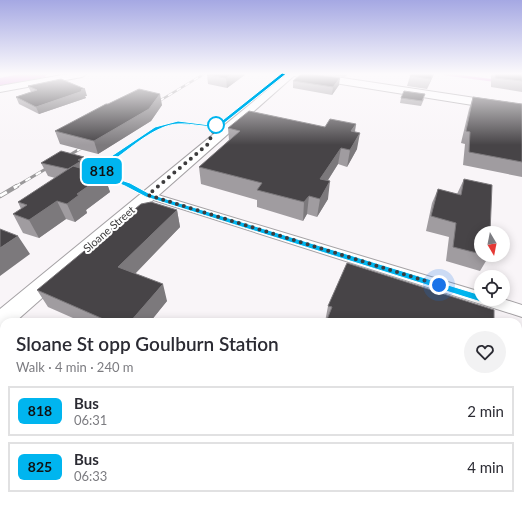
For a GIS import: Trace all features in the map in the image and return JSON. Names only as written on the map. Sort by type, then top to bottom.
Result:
[{"type":"main road","points":[[457,98],[522,109]]},
{"type":"main road","points":[[480,98],[522,103]]},
{"type":"street","name":"Sloane Street","points":[[0,310],[256,98]]},
{"type":"street","name":"Sloane Street","points":[[5,318],[264,98]]},
{"type":"street","points":[[148,195],[474,296]]},
{"type":"street","points":[[506,306],[522,311]]},
{"type":"building","points":[[17,98],[64,98],[36,107]]},
{"type":"building","points":[[121,98],[157,98],[149,109],[94,141],[55,131],[106,104]]},
{"type":"building","points":[[401,98],[423,98],[422,101]]},
{"type":"building","points":[[473,98],[522,104],[522,162],[469,152],[470,132],[466,131]]},
{"type":"building","points":[[249,111],[325,127],[330,119],[356,124],[351,131],[360,133],[350,150],[341,148],[320,179],[330,181],[320,199],[309,196],[304,202],[257,190],[262,183],[199,167],[240,131],[228,128]]},
{"type":"building","points":[[61,151],[84,157],[78,160],[81,161],[68,169],[41,163]]},
{"type":"building","points":[[73,166],[104,175],[77,194],[79,195],[67,204],[57,201],[29,220],[13,214],[27,205],[18,202]]},
{"type":"building","points":[[464,179],[492,185],[490,226],[474,226],[474,252],[453,247],[456,223],[431,216],[438,189],[461,195]]},
{"type":"building","points":[[151,202],[177,210],[118,267],[163,284],[133,318],[101,318],[37,290],[141,204]]},
{"type":"building","points":[[0,229],[18,236],[0,248]]},
{"type":"building","points":[[347,263],[474,304],[474,306],[481,306],[494,310],[494,318],[328,318],[332,307],[328,306]]},
{"type":"railway","points":[[151,106],[165,98]]},
{"type":"railway","points":[[15,187],[90,143]]},
{"type":"railway","points":[[0,196],[17,186]]},
{"type":"bus line","name":"818","points":[[255,98],[224,123],[210,126],[178,122],[162,125],[144,135],[109,160],[103,168],[103,176],[148,195],[474,296]]},
{"type":"route","points":[[216,125],[208,144],[148,195],[439,285]]}]
